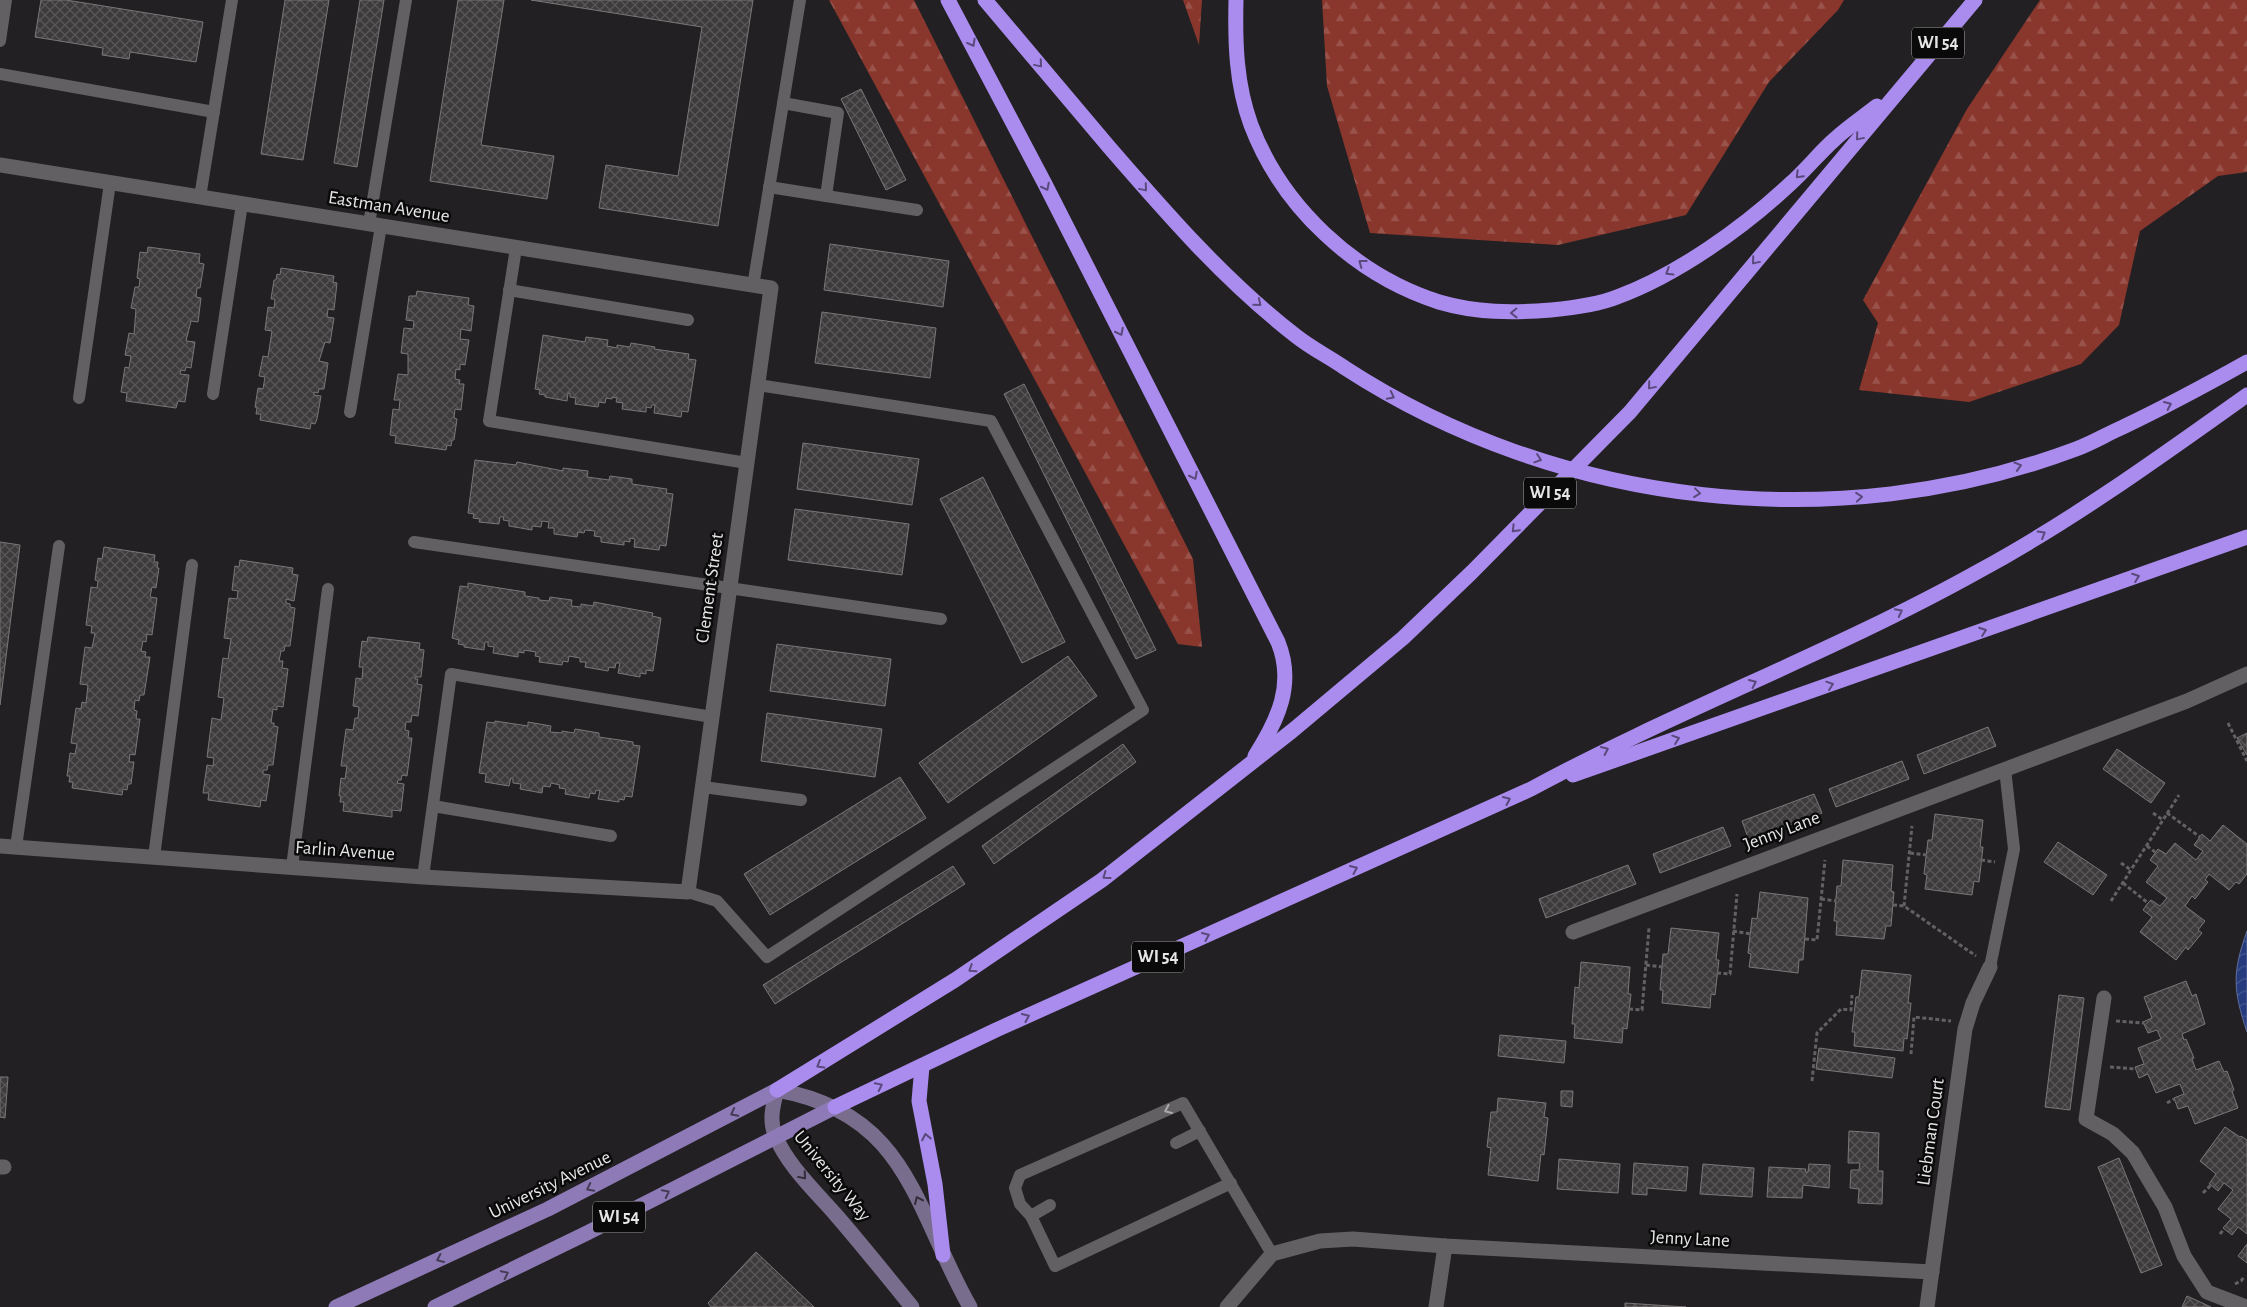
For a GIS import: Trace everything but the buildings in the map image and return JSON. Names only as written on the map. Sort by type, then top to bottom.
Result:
[{"type":"highway","points":[[948,0],[1041,176],[1281,649],[1286,672],[1282,703],[1272,727],[1247,767]]},
{"type":"highway","points":[[984,0],[1184,234],[1232,281],[1297,337],[1382,391],[1440,421],[1492,443],[1570,470],[1648,488],[1718,496],[1814,500],[1862,497],[1940,487],[2008,470],[2076,448],[2179,400],[2247,362]]},
{"type":"highway","points":[[1236,0],[1236,56],[1251,124],[1270,164],[1294,200],[1328,238],[1372,271],[1416,293],[1440,302],[1490,312],[1514,313],[1563,309],[1615,298],[1655,280],[1728,235],[1790,185],[1835,139],[1902,86]]},
{"type":"highway","points":[[1971,5],[1981,0]]},
{"type":"highway","name":"WI 54","points":[[777,1090],[908,1010],[1058,910],[1138,852],[1247,767],[1331,700],[1403,638],[1472,572],[1630,412],[1971,5]]},
{"type":"highway","name":"WI 54","points":[[835,1107],[1531,789],[1599,753],[1774,673],[1979,571],[2106,493],[2159,458],[2247,395]]},
{"type":"highway","points":[[1531,789],[2247,537]]},
{"type":"highway","points":[[922,1066],[919,1101],[935,1184],[943,1254]]},
{"type":"main road","name":"University Way","points":[[912,1307],[795,1167],[775,1136],[772,1119],[777,1090],[804,1096],[835,1107],[868,1129],[897,1162],[908,1180],[970,1307]]},
{"type":"main road","name":"University Avenue","points":[[336,1307],[548,1209],[777,1090]]},
{"type":"main road","name":"WI 54","points":[[435,1307],[595,1229],[835,1107]]},
{"type":"street","name":"Eastman Avenue","points":[[0,165],[771,288]]},
{"type":"street","name":"Clement Street","points":[[688,892],[771,288]]},
{"type":"street","name":"Jenny Lane","points":[[1574,932],[2187,701],[2247,674]]},
{"type":"street","name":"Farlin Avenue","points":[[0,846],[423,876],[688,892]]},
{"type":"street","name":"Liebman Court","points":[[1928,1307],[1967,1022],[1972,1003],[1990,967]]},
{"type":"street","points":[[2104,998],[2086,1119],[2113,1134],[2134,1153],[2165,1207],[2184,1256],[2207,1292],[2246,1307]]},
{"type":"street","name":"Jenny Lane","points":[[1272,1254],[1320,1241],[1352,1239],[1445,1246],[1932,1272]]},
{"type":"street","points":[[1436,1307],[1445,1246]]},
{"type":"street","points":[[1227,1307],[1272,1254]]},
{"type":"lane","points":[[0,41],[6,0]]},
{"type":"lane","points":[[200,197],[232,0]]},
{"type":"lane","points":[[350,412],[406,0]]},
{"type":"lane","points":[[753,286],[800,0]]},
{"type":"lane","points":[[0,74],[214,112]]},
{"type":"lane","points":[[783,103],[838,113],[826,196]]},
{"type":"lane","points":[[79,398],[110,183]]},
{"type":"lane","points":[[769,187],[917,210]]},
{"type":"lane","points":[[212,394],[242,204]]},
{"type":"lane","points":[[516,248],[489,420],[747,463]]},
{"type":"lane","points":[[509,290],[688,320]]},
{"type":"lane","points":[[688,892],[717,901],[767,956],[1143,710],[991,422],[758,385]]},
{"type":"lane","points":[[414,542],[941,619]]},
{"type":"lane","points":[[16,847],[59,546]]},
{"type":"lane","points":[[154,857],[192,565]]},
{"type":"lane","points":[[292,867],[328,589]]},
{"type":"lane","points":[[423,876],[451,674],[712,717]]},
{"type":"lane","points":[[1990,967],[2014,849],[2005,768]]},
{"type":"lane","points":[[703,787],[801,800]]},
{"type":"lane","points":[[433,806],[610,836]]},
{"type":"lane","points":[[1231,1183],[1055,1266],[1031,1216],[1020,1204],[1015,1188],[1020,1175],[1183,1103],[1231,1183],[1272,1254]]},
{"type":"lane","points":[[1176,1143],[1200,1131]]},
{"type":"lane","points":[[1031,1216],[1050,1205]]},
{"type":"path","points":[[2228,723],[2247,761]]},
{"type":"path","points":[[2111,901],[2179,795]]},
{"type":"path","points":[[2153,813],[2164,820]]},
{"type":"path","points":[[2167,813],[2200,837]]},
{"type":"path","points":[[1904,906],[1912,826]]},
{"type":"path","points":[[2147,846],[2155,852]]},
{"type":"path","points":[[1910,853],[1926,855]]},
{"type":"path","points":[[1805,939],[1817,940],[1825,860]]},
{"type":"path","points":[[2121,863],[2131,870]]},
{"type":"path","points":[[2123,882],[2148,903]]},
{"type":"path","points":[[1718,973],[1730,974],[1737,894]]},
{"type":"path","points":[[1821,899],[1836,901]]},
{"type":"path","points":[[1893,905],[1904,906],[1990,967]]},
{"type":"path","points":[[1629,1009],[1642,1010],[1649,928]]},
{"type":"path","points":[[1733,931],[1751,934]]},
{"type":"path","points":[[1646,965],[1662,967]]},
{"type":"path","points":[[1812,1082],[1817,1033],[1841,1009],[1851,1010],[1852,995]]},
{"type":"path","points":[[1911,1054],[1914,1017],[1967,1022]]},
{"type":"path","points":[[2101,1019],[2144,1023]]},
{"type":"path","points":[[2094,1065],[2136,1069]]},
{"type":"path","points":[[2166,1102],[2174,1099]]},
{"type":"path","points":[[2203,1193],[2210,1185]]},
{"type":"path","points":[[2220,1234],[2224,1229]]},
{"type":"path","points":[[2241,1281],[2244,1277]]},
{"type":"green space","points":[[829,0],[914,0],[1193,559],[1202,647],[1178,644]]},
{"type":"green space","points":[[1183,0],[1202,0],[1199,45]]},
{"type":"green space","points":[[1322,0],[1844,0],[1838,10],[1769,82],[1686,215],[1558,245],[1370,233],[1327,86]]},
{"type":"green space","points":[[2040,0],[2247,0],[2247,172],[2218,176],[2140,231],[2119,325],[2081,364],[1969,402],[1859,390],[1878,323],[1863,300],[1967,109]]},
{"type":"water","points":[[2247,931],[2247,1032],[2239,1004],[2236,981],[2239,959]]}]
